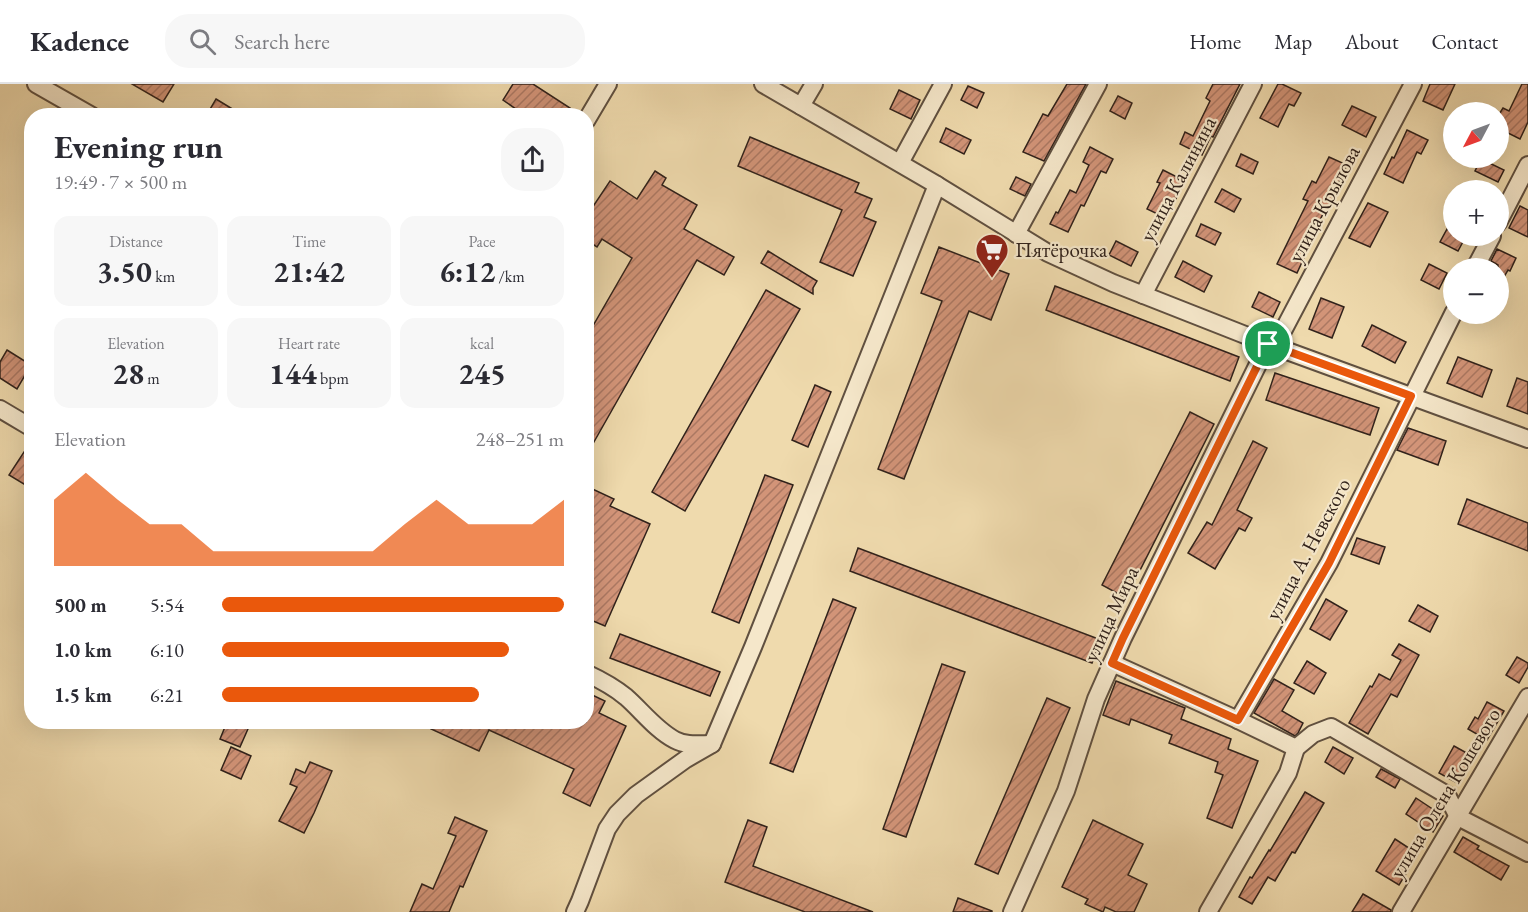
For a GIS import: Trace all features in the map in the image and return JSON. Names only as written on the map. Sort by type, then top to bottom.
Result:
[{"type":"street","points":[[36,84],[78,108]]},
{"type":"street","points":[[594,108],[608,84]]},
{"type":"street","points":[[763,84],[900,162],[1048,253],[1143,295],[1272,345],[1528,439]]},
{"type":"street","points":[[801,106],[814,84]]},
{"type":"street","points":[[900,162],[943,84]]},
{"type":"street","points":[[1016,234],[1098,84]]},
{"type":"street","name":"улица Калинина","points":[[1143,295],[1253,84]]},
{"type":"street","name":"улица Крылова","points":[[1272,345],[1413,84]]},
{"type":"street","points":[[1509,202],[1528,165]]},
{"type":"street","points":[[575,912],[607,829],[617,814],[636,795],[686,759],[712,744],[938,185]]},
{"type":"street","name":"улица А. Невского","points":[[1238,720],[1329,563],[1448,324]]},
{"type":"street","name":"улица Мира","points":[[1012,912],[1066,791],[1096,699],[1123,638],[1272,345]]},
{"type":"street","points":[[0,409],[24,423]]},
{"type":"street","points":[[1112,663],[1296,748]]},
{"type":"street","points":[[594,677],[606,682],[675,740],[687,744],[712,744]]},
{"type":"street","name":"улица Олена Кошевого","points":[[1401,912],[1528,698]]},
{"type":"street","points":[[1208,912],[1288,773],[1296,748],[1313,734],[1331,727],[1448,795],[1458,817],[1528,853]]},
{"type":"building","points":[[132,84],[174,84],[163,102]]},
{"type":"building","points":[[513,84],[533,84],[570,108],[514,108],[503,100]]},
{"type":"building","points":[[1067,84],[1086,84],[1044,161],[1023,152],[1043,114],[1048,116]]},
{"type":"building","points":[[1213,84],[1240,84],[1202,155],[1180,144],[1185,132],[1193,136],[1210,101],[1206,98]]},
{"type":"building","points":[[1278,84],[1301,93],[1294,106],[1289,104],[1278,127],[1260,118]]},
{"type":"building","points":[[1430,84],[1455,84],[1447,102],[1443,102],[1443,110],[1423,101]]},
{"type":"building","points":[[1522,84],[1528,84],[1528,122],[1520,139],[1509,134],[1509,111]]},
{"type":"building","points":[[968,86],[984,93],[977,108],[961,100]]},
{"type":"building","points":[[899,90],[920,100],[911,119],[890,109]]},
{"type":"building","points":[[1118,96],[1132,103],[1125,119],[1110,111]]},
{"type":"building","points":[[216,99],[231,108],[211,108]]},
{"type":"building","points":[[1352,106],[1376,117],[1366,137],[1342,125]]},
{"type":"building","points":[[946,128],[971,140],[964,154],[940,142]]},
{"type":"building","points":[[1407,130],[1428,140],[1421,154],[1417,152],[1403,183],[1384,174]]},
{"type":"building","points":[[750,137],[859,183],[855,192],[872,199],[864,217],[876,222],[853,276],[820,262],[842,210],[738,166]]},
{"type":"building","points":[[1090,147],[1113,159],[1106,173],[1101,171],[1068,232],[1050,224],[1070,190],[1076,193],[1089,165],[1083,162]]},
{"type":"building","points":[[1241,154],[1258,162],[1253,174],[1236,166]]},
{"type":"building","points":[[1329,157],[1347,165],[1334,192],[1337,193],[1328,211],[1325,210],[1306,248],[1308,249],[1297,273],[1277,264],[1308,201],[1303,199],[1312,181],[1316,183]]},
{"type":"building","points":[[1476,168],[1504,170],[1499,180],[1494,180],[1475,171]]},
{"type":"building","points":[[1163,170],[1185,181],[1166,218],[1147,209],[1160,183],[1157,182]]},
{"type":"building","points":[[655,171],[666,178],[662,185],[697,205],[684,229],[734,257],[724,275],[697,260],[594,442],[594,324],[632,258],[602,239],[597,247],[594,245],[594,205],[610,181],[637,199]]},
{"type":"building","points":[[1016,177],[1031,184],[1025,196],[1010,189]]},
{"type":"building","points":[[1222,189],[1241,199],[1234,212],[1215,202]]},
{"type":"building","points":[[1368,203],[1388,212],[1370,247],[1349,238]]},
{"type":"building","points":[[1520,206],[1528,210],[1528,237],[1509,228]]},
{"type":"building","points":[[1201,224],[1221,233],[1215,245],[1196,236]]},
{"type":"building","points":[[1116,241],[1138,252],[1131,266],[1109,255]]},
{"type":"building","points":[[1448,246],[1461,246],[1458,251]]},
{"type":"building","points":[[939,247],[1009,274],[991,320],[969,311],[904,479],[878,469],[942,301],[921,293]]},
{"type":"building","points":[[1497,249],[1516,258],[1510,271],[1509,258],[1492,258]]},
{"type":"building","points":[[768,251],[817,281],[813,294],[761,263]]},
{"type":"building","points":[[1183,261],[1212,276],[1204,292],[1175,277]]},
{"type":"building","points":[[1429,264],[1443,271],[1443,281],[1439,289],[1421,280]]},
{"type":"building","points":[[1055,286],[1239,357],[1230,381],[1046,310]]},
{"type":"building","points":[[766,290],[800,309],[685,511],[652,492]]},
{"type":"building","points":[[1259,292],[1280,302],[1273,317],[1252,307]]},
{"type":"building","points":[[1321,298],[1344,307],[1332,338],[1309,329]]},
{"type":"building","points":[[1372,325],[1406,342],[1395,363],[1362,346]]},
{"type":"building","points":[[7,350],[24,361],[24,377],[17,389],[0,378],[0,362]]},
{"type":"building","points":[[1458,357],[1492,370],[1482,397],[1447,383]]},
{"type":"building","points":[[1275,373],[1379,408],[1370,435],[1266,400]]},
{"type":"building","points":[[1517,378],[1528,382],[1528,414],[1507,406]]},
{"type":"building","points":[[815,385],[831,392],[808,447],[792,440]]},
{"type":"building","points":[[1190,412],[1214,424],[1126,598],[1102,585]]},
{"type":"building","points":[[1408,428],[1446,441],[1438,465],[1397,450]]},
{"type":"building","points":[[1253,441],[1267,448],[1237,510],[1252,518],[1245,531],[1239,528],[1215,569],[1188,553],[1207,522],[1212,525]]},
{"type":"building","points":[[24,452],[24,484],[9,475]]},
{"type":"building","points":[[765,475],[793,485],[739,623],[712,612]]},
{"type":"building","points":[[594,490],[614,499],[610,506],[650,524],[605,626],[594,621]]},
{"type":"building","points":[[1467,499],[1528,523],[1528,551],[1458,524]]},
{"type":"building","points":[[1357,538],[1385,547],[1379,564],[1351,554]]},
{"type":"building","points":[[858,548],[1101,640],[1092,663],[850,571]]},
{"type":"building","points":[[833,599],[856,608],[793,772],[770,763]]},
{"type":"building","points":[[1326,599],[1347,611],[1330,640],[1310,629]]},
{"type":"building","points":[[1418,605],[1438,616],[1430,632],[1409,621]]},
{"type":"building","points":[[620,634],[720,672],[710,696],[610,658]]},
{"type":"building","points":[[1399,644],[1419,655],[1397,697],[1391,694],[1368,734],[1349,723],[1379,674],[1390,680],[1401,660],[1392,655]]},
{"type":"building","points":[[1517,657],[1528,663],[1519,683],[1506,675]]},
{"type":"building","points":[[1307,661],[1326,673],[1314,694],[1294,683]]},
{"type":"building","points":[[942,664],[965,672],[906,837],[883,829]]},
{"type":"building","points":[[1274,679],[1294,690],[1282,711],[1303,723],[1295,736],[1254,713]]},
{"type":"building","points":[[1116,681],[1185,708],[1181,719],[1231,739],[1228,749],[1258,761],[1232,828],[1207,818],[1223,775],[1215,772],[1218,762],[1169,743],[1172,735],[1131,719],[1129,725],[1103,715]]},
{"type":"building","points":[[594,696],[605,701],[599,713],[626,726],[590,806],[563,793],[574,769],[489,730],[479,751],[431,729],[594,729]]},
{"type":"building","points":[[1047,698],[1070,708],[998,874],[975,864]]},
{"type":"building","points":[[1487,702],[1504,711],[1487,740],[1468,729],[1475,717],[1478,719]]},
{"type":"building","points":[[224,729],[248,729],[240,747],[220,739]]},
{"type":"building","points":[[1454,746],[1474,757],[1459,784],[1439,773]]},
{"type":"building","points":[[231,747],[251,756],[241,779],[221,770]]},
{"type":"building","points":[[1333,747],[1353,758],[1344,774],[1325,762]]},
{"type":"building","points":[[310,762],[332,771],[304,833],[279,821],[297,787],[290,784],[296,769],[305,773]]},
{"type":"building","points":[[1381,769],[1400,779],[1395,788],[1376,777]]},
{"type":"building","points":[[1305,792],[1324,803],[1295,853],[1292,852],[1275,881],[1268,877],[1252,904],[1239,897],[1250,877],[1252,878],[1270,851]]},
{"type":"building","points":[[1416,798],[1443,816],[1433,832],[1406,814]]},
{"type":"building","points":[[455,817],[487,831],[463,887],[460,886],[449,912],[410,912],[422,884],[433,889],[456,836],[448,833]]},
{"type":"building","points":[[748,820],[767,827],[753,866],[873,912],[805,912],[725,882]]},
{"type":"building","points":[[1093,820],[1143,844],[1128,875],[1147,884],[1134,912],[1116,912],[1105,907],[1103,912],[1085,904],[1088,899],[1062,887]]},
{"type":"building","points":[[1463,837],[1479,846],[1477,849],[1509,866],[1501,880],[1454,852]]},
{"type":"building","points":[[1395,839],[1418,854],[1399,885],[1376,871]]},
{"type":"building","points":[[1363,894],[1391,910],[1391,912],[1352,912]]},
{"type":"building","points":[[958,898],[992,911],[992,912],[953,912]]},
{"type":"place","name":"Пятёрочка","points":[[992,279]]},
{"type":"route","points":[[1268,344],[1411,396],[1329,563],[1238,720],[1112,663],[1268,344]]}]
